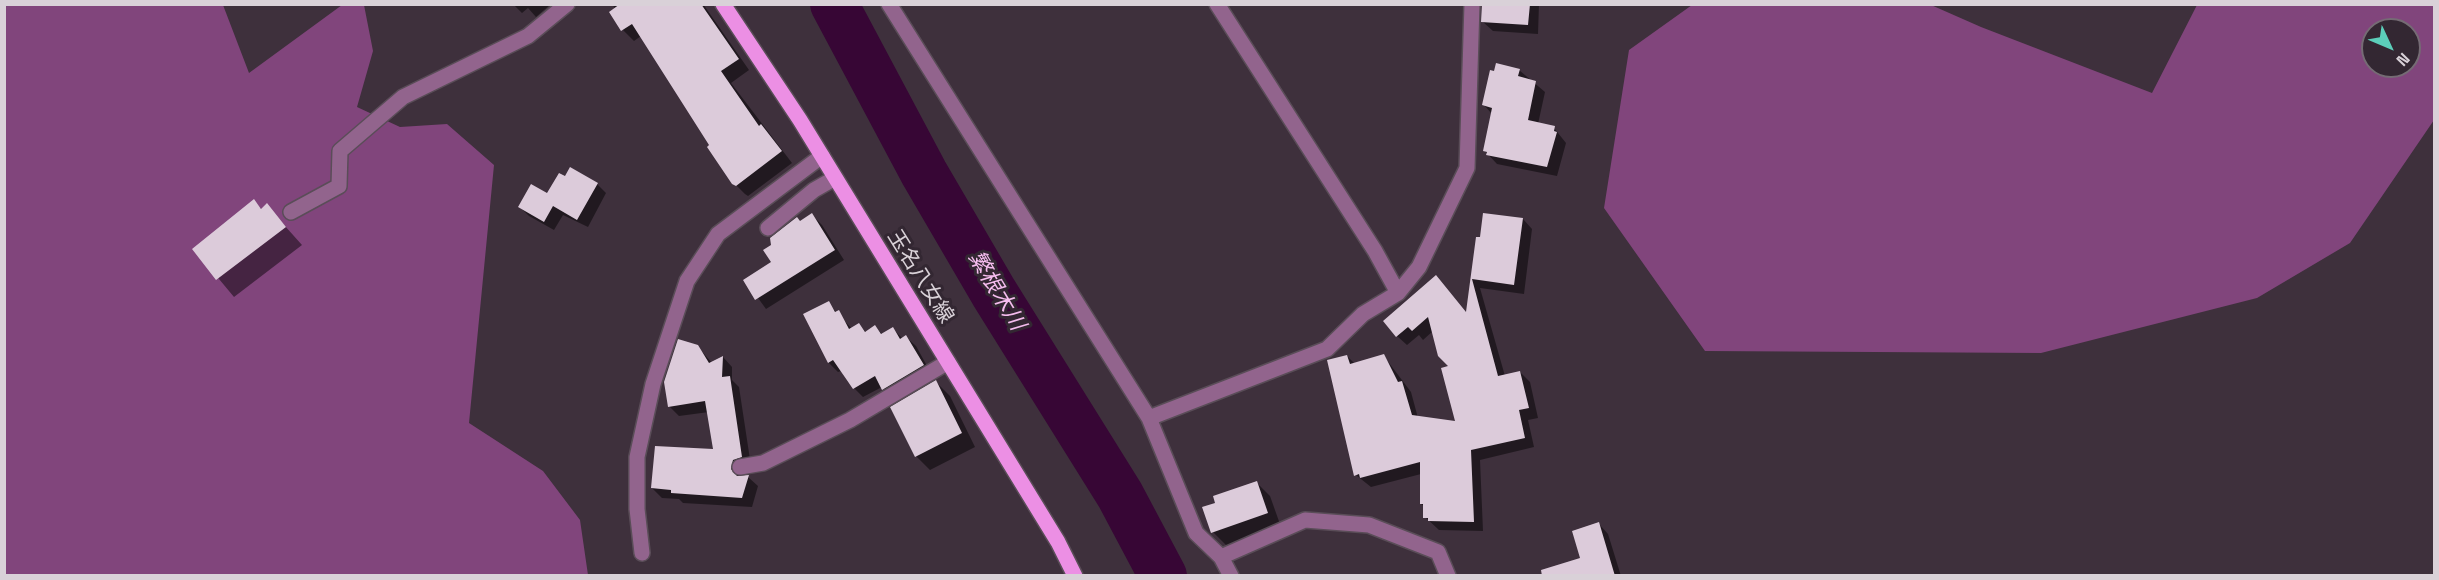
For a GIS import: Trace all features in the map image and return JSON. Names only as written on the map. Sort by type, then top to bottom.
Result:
[{"type":"main road","name":"玉名八女線","points":[[723,4],[822,156],[1058,542],[1075,576]]},
{"type":"street","points":[[291,212],[339,186],[340,151],[403,97],[528,36],[567,4]]},
{"type":"street","points":[[889,4],[1149,418],[1196,532],[1221,557],[1231,576]]},
{"type":"street","points":[[1217,4],[1375,251],[1398,293]]},
{"type":"street","points":[[1149,418],[1327,349],[1363,314],[1398,293],[1419,267],[1467,168],[1472,4]]},
{"type":"street","points":[[642,553],[637,509],[637,457],[653,384],[687,280],[718,234],[822,156]]},
{"type":"street","points":[[768,228],[814,190],[835,178]]},
{"type":"street","points":[[740,467],[763,463],[850,420],[948,362]]},
{"type":"street","points":[[1221,557],[1305,520],[1370,525],[1437,552],[1448,576]]},
{"type":"shaded area","points":[[4,5],[223,5],[249,73],[342,5],[364,5],[373,51],[357,107],[400,127],[447,124],[494,165],[469,423],[543,471],[580,520],[588,575],[5,575]]},
{"type":"shaded area","points":[[1692,5],[1931,5],[1981,27],[2152,93],[2197,5],[2434,5],[2434,120],[2350,243],[2257,298],[2041,353],[1705,351],[1604,208],[1629,50]]},
{"type":"building","points":[[620,4],[701,4],[739,59],[721,71],[759,126],[761,124],[782,151],[736,186],[732,184],[632,24],[621,31],[609,12]]},
{"type":"building","points":[[1482,4],[1530,4],[1528,25],[1481,22]]},
{"type":"building","points":[[1496,63],[1520,69],[1518,76],[1536,81],[1528,120],[1555,126],[1554,131],[1557,132],[1547,167],[1486,155],[1487,152],[1483,151],[1492,108],[1482,105],[1490,70],[1494,71]]},
{"type":"building","points":[[570,167],[598,183],[577,220],[553,206],[544,222],[518,207],[531,184],[547,193],[559,173],[565,176]]},
{"type":"building","points":[[254,199],[261,209],[267,203],[286,227],[216,280],[192,249]]},
{"type":"building","points":[[812,213],[835,250],[755,300],[743,280],[771,262],[763,250],[771,245],[770,238],[797,217],[800,221]]},
{"type":"building","points":[[1483,213],[1523,218],[1514,285],[1472,279],[1498,376],[1520,371],[1529,408],[1519,410],[1525,438],[1471,450],[1474,522],[1428,521],[1428,518],[1423,518],[1423,504],[1420,504],[1420,462],[1360,478],[1359,474],[1354,476],[1327,360],[1347,355],[1350,364],[1384,354],[1398,382],[1402,381],[1412,415],[1455,421],[1441,368],[1448,366],[1438,356],[1428,317],[1412,331],[1408,327],[1396,337],[1383,321],[1436,275],[1466,312],[1476,237],[1480,237]]},
{"type":"building","points":[[829,301],[835,312],[839,310],[849,329],[859,323],[865,332],[875,325],[881,334],[893,327],[900,339],[906,335],[924,365],[882,390],[875,376],[853,389],[833,360],[828,363],[803,314]]},
{"type":"building","points":[[678,339],[698,345],[709,363],[723,356],[722,377],[730,376],[742,457],[733,460],[731,469],[737,476],[749,475],[742,498],[671,493],[671,490],[651,488],[655,446],[713,449],[705,401],[668,407],[664,382]]},
{"type":"building","points":[[936,380],[962,433],[915,457],[890,407]]},
{"type":"building","points":[[1257,481],[1268,513],[1211,533],[1202,507],[1215,503],[1213,496]]},
{"type":"building","points":[[1599,522],[1615,576],[1542,576],[1541,570],[1580,558],[1572,531]]},
{"type":"waterway","name":"繁根木川","points":[[834,4],[924,173],[994,293],[1120,495],[1163,576]]}]
